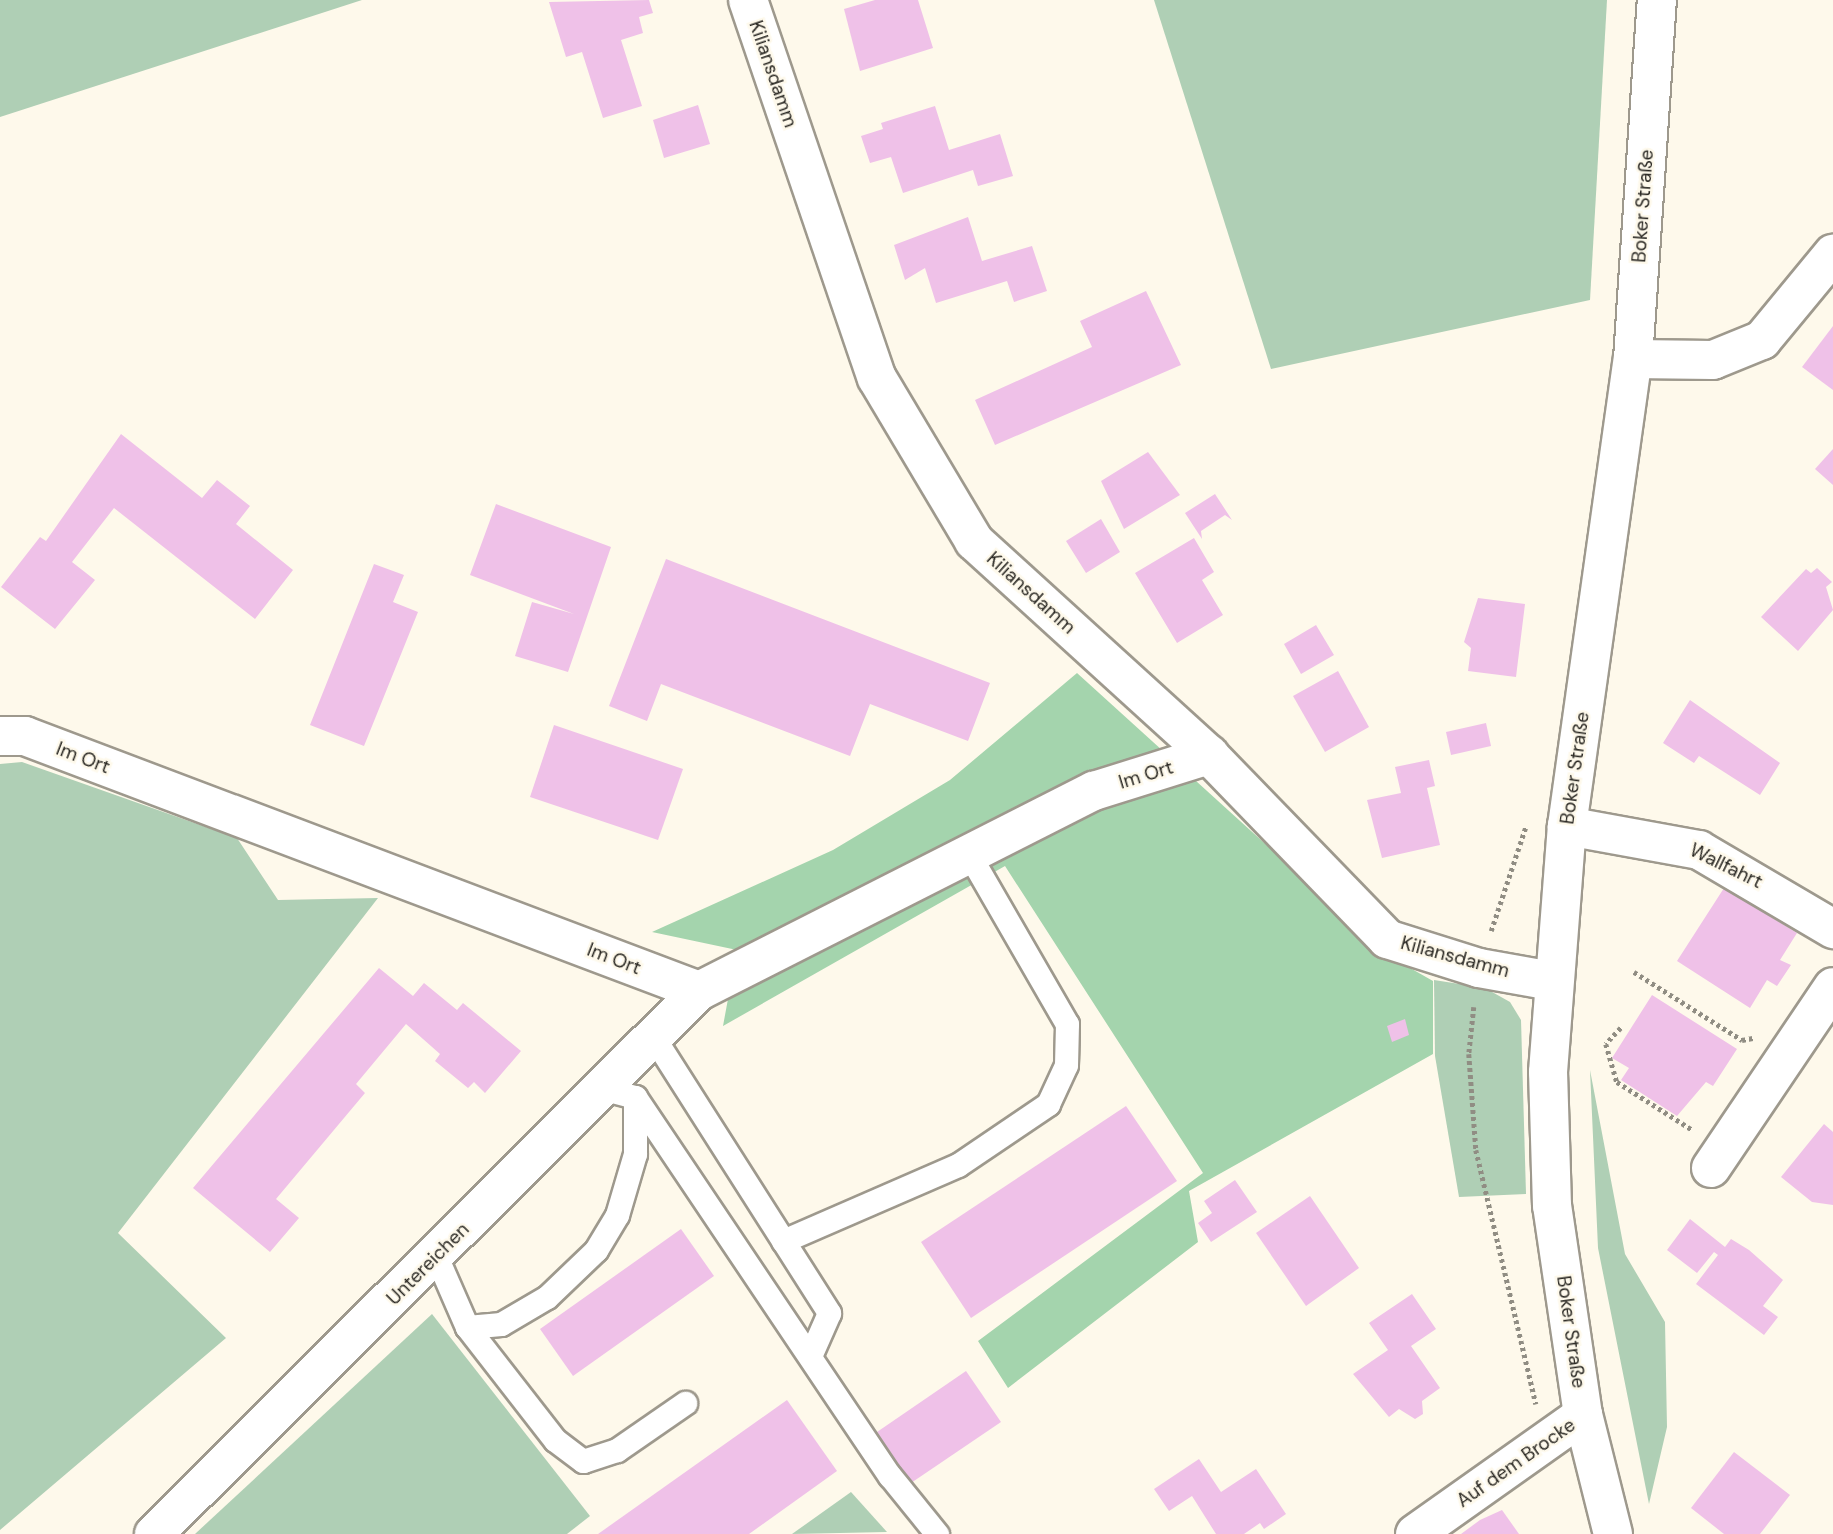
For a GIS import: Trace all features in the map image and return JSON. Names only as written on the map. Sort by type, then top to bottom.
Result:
[{"type":"street","name":"Kiliansdamm","points":[[748,0],[877,378],[974,541],[1209,755],[1387,939],[1479,968],[1552,981]]},
{"type":"street","name":"Boker Straße","points":[[1613,1534],[1583,1415],[1551,1194],[1552,981],[1567,826],[1633,359],[1657,0]]},
{"type":"street","points":[[1633,359],[1713,360],[1762,340],[1833,254]]},
{"type":"street","name":"Im Ort","points":[[0,736],[25,736],[699,991],[1094,791],[1209,755]]},
{"type":"street","name":"Wallfahrt","points":[[1567,826],[1699,850],[1833,929]]},
{"type":"street","points":[[1717,1159],[1833,987]]},
{"type":"street","name":"Untereichen","points":[[154,1534],[436,1256],[620,1093],[654,1038],[699,991]]},
{"type":"street","name":"Auf dem Brocke","points":[[1415,1534],[1583,1415]]},
{"type":"lane","points":[[783,1241],[958,1165],[1048,1104],[1066,1065],[1067,1024],[970,854]]},
{"type":"lane","points":[[654,1038],[829,1313],[810,1356]]},
{"type":"lane","points":[[467,1327],[501,1324],[547,1297],[596,1250],[617,1215],[635,1154],[620,1093]]},
{"type":"lane","points":[[620,1093],[810,1356],[920,1520],[937,1534]]},
{"type":"lane","points":[[436,1256],[467,1327],[555,1440],[583,1461],[617,1450],[685,1403]]},
{"type":"path","points":[[1529,817],[1479,968],[1469,1054],[1476,1150],[1545,1443]]},
{"type":"path","points":[[1634,972],[1742,1040],[1756,1037],[1787,1056]]},
{"type":"path","points":[[1621,1028],[1606,1044],[1617,1082],[1717,1159]]},
{"type":"green space","points":[[0,0],[362,0],[0,117]]},
{"type":"green space","points":[[1154,0],[1607,0],[1590,300],[1271,369]]},
{"type":"green space","points":[[1077,673],[1389,956],[1433,981],[1433,1054],[1189,1191],[1198,1242],[1008,1388],[978,1341],[1203,1173],[1005,866],[723,1026],[737,950],[652,932],[833,850],[950,780]]},
{"type":"green space","points":[[22,762],[237,838],[278,900],[378,898],[118,1233],[226,1338],[0,1530],[0,764]]},
{"type":"green space","points":[[1434,980],[1485,988],[1510,1002],[1521,1020],[1526,1194],[1459,1197],[1435,1056]]},
{"type":"green space","points":[[1590,1070],[1625,1254],[1665,1322],[1667,1427],[1649,1504],[1598,1248]]},
{"type":"green space","points":[[432,1314],[590,1516],[567,1534],[195,1534]]},
{"type":"green space","points":[[851,1492],[887,1532],[792,1534]]},
{"type":"building","points":[[649,0],[653,13],[639,17],[643,33],[621,40],[642,106],[603,118],[582,52],[566,57],[549,2]]},
{"type":"building","points":[[875,0],[918,0],[933,48],[860,71],[844,9]]},
{"type":"building","points":[[698,105],[710,144],[664,158],[653,120]]},
{"type":"building","points":[[935,106],[949,150],[1000,134],[1013,176],[978,186],[973,170],[903,193],[891,157],[870,163],[861,136],[883,129],[881,123]]},
{"type":"building","points":[[968,217],[982,261],[1032,246],[1047,291],[1014,302],[1007,281],[936,303],[925,268],[905,280],[894,245]]},
{"type":"building","points":[[1146,291],[1181,365],[995,445],[975,400],[1092,347],[1080,321]]},
{"type":"building","points":[[1833,326],[1833,390],[1802,367]]},
{"type":"building","points":[[121,434],[202,498],[217,480],[250,506],[236,524],[293,570],[255,619],[114,508],[72,562],[95,580],[55,629],[1,587],[40,537],[46,541]]},
{"type":"building","points":[[1833,449],[1833,485],[1815,469]]},
{"type":"building","points":[[1148,452],[1180,495],[1124,529],[1101,481]]},
{"type":"building","points":[[1215,494],[1232,520],[1225,515],[1201,531],[1202,539],[1185,513]]},
{"type":"building","points":[[496,504],[611,547],[568,672],[515,656],[532,602],[574,614],[470,575]]},
{"type":"building","points":[[1101,519],[1120,552],[1086,573],[1066,541]]},
{"type":"building","points":[[1194,538],[1214,572],[1202,580],[1223,615],[1177,643],[1135,573]]},
{"type":"building","points":[[666,559],[990,683],[968,741],[870,704],[850,756],[661,684],[647,721],[609,706]]},
{"type":"building","points":[[374,564],[404,575],[393,602],[418,612],[364,746],[310,725]]},
{"type":"building","points":[[1817,568],[1832,582],[1826,587],[1833,610],[1798,651],[1761,617],[1806,569],[1811,573]]},
{"type":"building","points":[[1478,598],[1525,604],[1516,677],[1468,671],[1471,648],[1464,642]]},
{"type":"building","points":[[1316,625],[1334,655],[1301,674],[1284,644]]},
{"type":"building","points":[[1338,671],[1369,727],[1325,752],[1293,696]]},
{"type":"building","points":[[1690,700],[1780,763],[1760,795],[1699,756],[1694,763],[1663,743]]},
{"type":"building","points":[[1486,723],[1491,746],[1451,755],[1446,732]]},
{"type":"building","points":[[554,725],[683,769],[658,840],[530,797]]},
{"type":"building","points":[[1429,760],[1435,786],[1427,788],[1440,845],[1382,858],[1367,800],[1401,793],[1395,767]]},
{"type":"building","points":[[1724,888],[1797,933],[1780,960],[1791,965],[1777,986],[1767,980],[1750,1008],[1677,961]]},
{"type":"building","points":[[379,968],[413,996],[424,983],[457,1010],[463,1003],[521,1051],[485,1093],[474,1082],[468,1088],[435,1061],[440,1054],[406,1024],[356,1084],[365,1093],[276,1199],[299,1218],[270,1252],[193,1188]]},
{"type":"building","points":[[1652,995],[1737,1049],[1713,1086],[1706,1082],[1677,1116],[1621,1080],[1629,1068],[1612,1058]]},
{"type":"building","points":[[1405,1019],[1409,1035],[1392,1042],[1387,1026]]},
{"type":"building","points":[[1126,1106],[1177,1181],[971,1318],[921,1242]]},
{"type":"building","points":[[1824,1124],[1833,1132],[1833,1205],[1812,1202],[1781,1177]]},
{"type":"building","points":[[1235,1180],[1257,1212],[1211,1242],[1198,1223],[1212,1213],[1204,1201]]},
{"type":"building","points":[[1310,1196],[1359,1268],[1306,1306],[1256,1233]]},
{"type":"building","points":[[1690,1219],[1725,1247],[1731,1239],[1749,1250],[1783,1280],[1763,1306],[1778,1317],[1764,1335],[1696,1284],[1718,1255],[1714,1252],[1697,1273],[1667,1250]]},
{"type":"building","points":[[681,1229],[714,1276],[573,1376],[540,1329]]},
{"type":"building","points":[[1412,1294],[1436,1329],[1411,1346],[1440,1388],[1422,1401],[1423,1414],[1415,1419],[1399,1409],[1389,1417],[1353,1374],[1388,1350],[1369,1323]]},
{"type":"building","points":[[966,1371],[1001,1422],[911,1483],[877,1432]]},
{"type":"building","points":[[787,1400],[837,1471],[749,1534],[598,1534]]},
{"type":"building","points":[[1734,1452],[1790,1495],[1760,1534],[1724,1534],[1691,1508]]},
{"type":"building","points":[[1199,1459],[1221,1492],[1256,1469],[1286,1514],[1264,1529],[1260,1523],[1244,1534],[1216,1534],[1192,1496],[1169,1511],[1154,1489]]},
{"type":"building","points":[[1502,1510],[1519,1534],[1461,1534],[1480,1520]]}]
